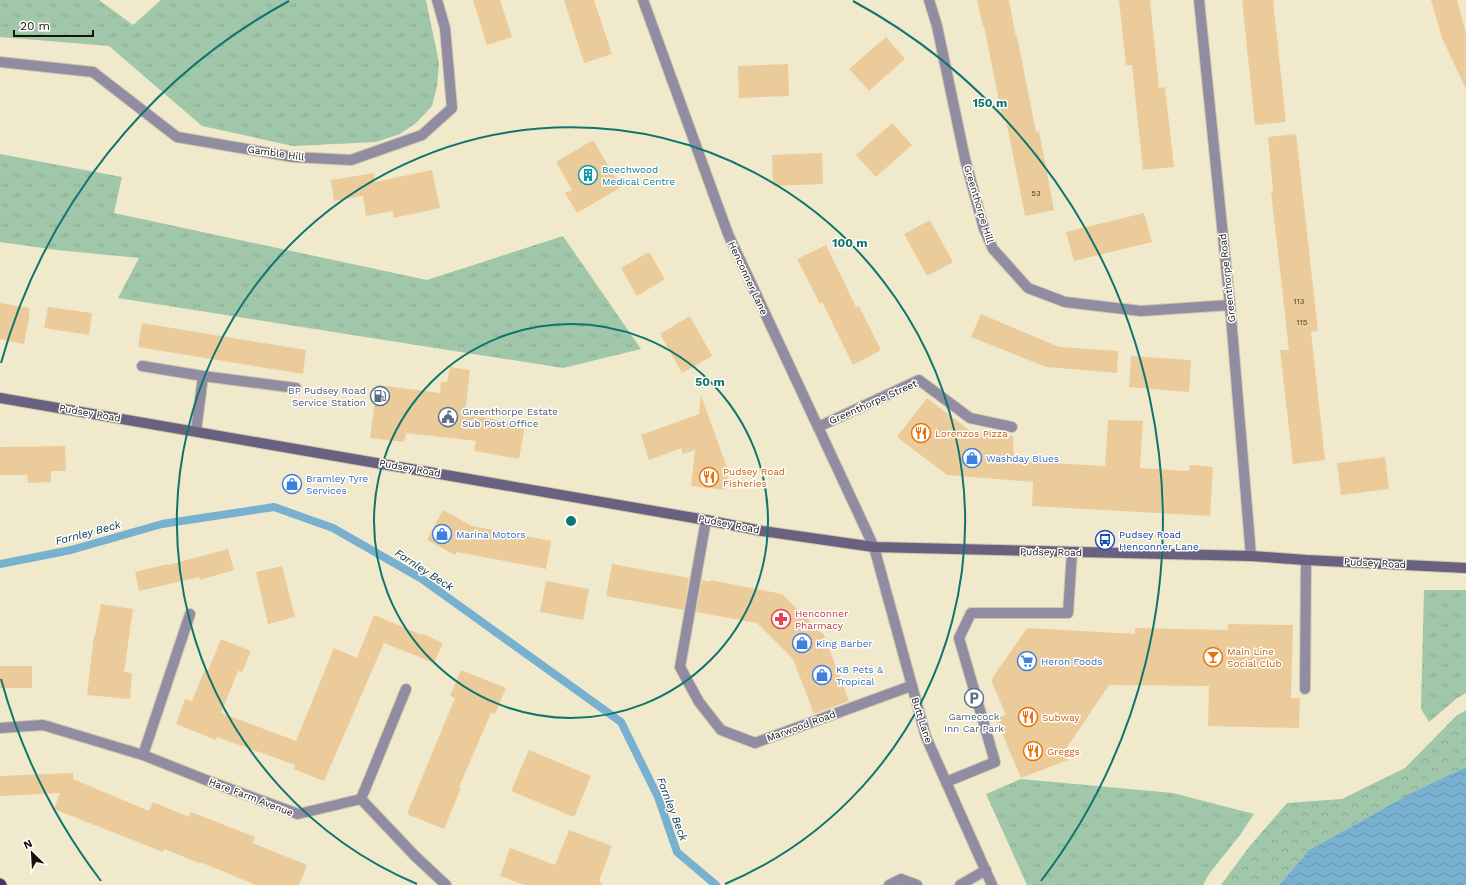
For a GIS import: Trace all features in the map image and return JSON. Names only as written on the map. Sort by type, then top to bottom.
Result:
[{"type":"main road","name":"Pudsey Road","points":[[0,398],[706,520],[762,531],[874,547],[1251,556],[1466,568]]},
{"type":"street","name":"Gamble Hill","points":[[0,62],[93,72],[177,136],[293,157],[351,160],[422,135],[452,108],[445,28],[437,0]]},
{"type":"street","name":"Henconner Lane","points":[[643,0],[728,234],[874,547]]},
{"type":"street","name":"Greenthorpe Hill","points":[[929,0],[937,26],[965,159],[984,229],[993,249],[1028,288],[1065,302],[1141,311],[1230,305]]},
{"type":"street","name":"Greenthorpe Road","points":[[1200,0],[1230,305],[1251,556]]},
{"type":"street","points":[[142,366],[203,376],[296,388]]},
{"type":"street","points":[[196,431],[203,376]]},
{"type":"street","name":"Greenthorpe Street","points":[[818,427],[920,380],[970,418],[1012,428]]},
{"type":"street","name":"Marwood Road","points":[[706,520],[680,668],[699,702],[721,730],[755,743],[911,686]]},
{"type":"street","name":"Butt Lane","points":[[874,547],[926,736],[992,885]]},
{"type":"street","points":[[946,782],[996,762],[959,638],[971,613],[1068,613],[1072,552]]},
{"type":"street","points":[[1305,689],[1306,560]]},
{"type":"street","points":[[143,755],[190,614]]},
{"type":"street","points":[[406,689],[361,799],[415,856],[446,885]]},
{"type":"street","name":"Hare Farm Avenue","points":[[0,728],[43,725],[143,755],[298,814],[361,799]]},
{"type":"street","points":[[960,885],[986,870]]},
{"type":"street","points":[[889,885],[901,880],[917,885]]},
{"type":"green space","points":[[0,0],[99,0],[133,25],[161,0],[426,0],[439,63],[437,86],[432,106],[416,123],[400,134],[376,142],[293,146],[202,126],[109,46],[0,37]]},
{"type":"green space","points":[[0,154],[122,177],[114,213],[427,280],[563,236],[641,349],[563,368],[118,298],[139,258],[57,250],[0,242]]},
{"type":"green space","points":[[1424,590],[1466,590],[1466,693],[1456,699],[1429,722],[1421,709]]},
{"type":"green space","points":[[1466,710],[1466,767],[1415,791],[1309,850],[1279,885],[1221,885],[1249,847],[1287,803],[1342,799],[1405,768],[1456,716]]},
{"type":"green space","points":[[1021,779],[1173,793],[1254,814],[1240,835],[1209,874],[1203,885],[1027,885],[986,794]]},
{"type":"water","points":[[1466,767],[1466,885],[1279,885],[1309,850],[1415,791]]},
{"type":"building","points":[[473,0],[500,0],[512,37],[487,45]]},
{"type":"building","points":[[564,0],[594,0],[612,54],[584,63]]},
{"type":"building","points":[[977,0],[1009,0],[1036,132],[1039,131],[1054,210],[1025,216],[1006,120],[1003,121],[984,26],[983,27]]},
{"type":"building","points":[[1119,0],[1150,0],[1159,88],[1165,87],[1174,167],[1143,170],[1132,65],[1126,65]]},
{"type":"building","points":[[1242,0],[1273,0],[1286,122],[1255,125]]},
{"type":"building","points":[[1431,0],[1457,0],[1466,33],[1466,89],[1442,38]]},
{"type":"building","points":[[886,37],[905,59],[869,91],[849,69]]},
{"type":"building","points":[[788,64],[789,96],[739,98],[738,66]]},
{"type":"building","points":[[892,123],[912,145],[876,177],[856,155]]},
{"type":"building","points":[[1296,134],[1318,331],[1311,332],[1325,460],[1293,464],[1280,350],[1289,350],[1271,191],[1273,191],[1268,137]]},
{"type":"building","name":"Beechwood Medical Centre","points":[[593,140],[621,187],[577,213],[565,193],[572,190],[556,162]]},
{"type":"building","points":[[822,153],[823,184],[773,186],[772,155]]},
{"type":"building","points":[[432,170],[440,208],[394,218],[393,211],[366,216],[363,196],[334,201],[331,180],[374,173],[375,182]]},
{"type":"building","points":[[1144,213],[1152,242],[1074,261],[1066,232]]},
{"type":"building","points":[[930,220],[953,262],[927,276],[904,234]]},
{"type":"building","points":[[826,245],[856,307],[859,306],[881,350],[853,365],[822,302],[820,304],[797,259]]},
{"type":"building","points":[[649,252],[665,279],[637,296],[621,268]]},
{"type":"building","points":[[0,303],[29,308],[29,318],[24,344],[0,339]]},
{"type":"building","points":[[48,307],[92,313],[89,335],[44,328]]},
{"type":"building","points":[[981,314],[1059,347],[1118,351],[1117,373],[1046,367],[971,337]]},
{"type":"building","points":[[690,316],[712,356],[682,373],[660,334]]},
{"type":"building","points":[[142,323],[306,350],[303,374],[138,347]]},
{"type":"building","points":[[1131,356],[1191,360],[1189,392],[1129,387]]},
{"type":"building","points":[[450,367],[470,370],[465,414],[525,425],[519,459],[474,451],[476,441],[406,433],[404,442],[370,438],[377,385],[440,393],[441,382],[447,382]]},
{"type":"building","points":[[701,396],[728,470],[726,490],[691,486],[695,450],[683,454],[681,448],[649,460],[641,435],[699,414]]},
{"type":"building","points":[[927,398],[973,433],[1013,436],[1014,461],[1105,466],[1108,420],[1143,421],[1140,468],[1189,471],[1190,465],[1213,467],[1210,516],[1032,506],[1033,482],[947,475],[897,437]]},
{"type":"building","points":[[65,446],[66,471],[51,471],[51,482],[28,483],[27,475],[0,475],[0,447]]},
{"type":"building","points":[[1385,457],[1389,489],[1341,495],[1337,463]]},
{"type":"building","points":[[443,510],[472,526],[551,541],[546,569],[457,552],[455,555],[427,540]]},
{"type":"building","points":[[228,549],[234,570],[200,580],[199,577],[139,591],[135,572]]},
{"type":"building","points":[[612,564],[689,578],[684,610],[606,596]]},
{"type":"building","points":[[282,566],[295,617],[268,624],[256,572]]},
{"type":"building","points":[[702,580],[710,582],[710,580],[782,594],[824,635],[849,701],[814,714],[793,659],[757,623],[696,612]]},
{"type":"building","points":[[546,581],[589,589],[583,620],[540,612]]},
{"type":"building","points":[[101,604],[133,609],[124,672],[132,673],[130,699],[87,695],[94,635],[95,636]]},
{"type":"building","points":[[374,615],[443,643],[434,663],[384,643],[324,781],[294,769],[295,765],[217,737],[216,740],[176,724],[185,699],[192,701],[205,669],[208,671],[221,639],[251,651],[242,672],[238,671],[221,713],[296,741],[334,648],[357,658]]},
{"type":"building","points":[[1228,624],[1293,625],[1291,698],[1300,698],[1299,728],[1208,726],[1209,686],[1109,685],[1064,752],[1068,760],[1021,778],[996,719],[1006,715],[991,680],[1027,628],[1135,634],[1135,628],[1228,630]]},
{"type":"building","points":[[0,666],[32,666],[32,688],[0,688]]},
{"type":"building","points":[[461,670],[506,688],[495,714],[491,713],[459,787],[461,788],[444,829],[407,814],[455,698],[450,696]]},
{"type":"building","points":[[529,750],[591,776],[574,817],[511,791]]},
{"type":"building","points":[[73,773],[73,779],[149,811],[153,802],[189,817],[191,812],[255,837],[252,843],[307,865],[299,885],[256,885],[164,849],[163,852],[54,809],[60,793],[0,796],[0,776]]},
{"type":"building","points":[[569,830],[612,846],[599,881],[602,885],[525,885],[500,876],[510,848],[555,865]]},
{"type":"waterway","name":"Farnley Beck","points":[[0,564],[71,550],[162,524],[274,507],[333,528],[422,579],[621,722],[658,797],[677,852],[716,885]]},
{"type":"place","name":"Beechwood Medical Centre","points":[[588,175]]},
{"type":"place","name":"BP Pudsey Road Service Station","points":[[380,396]]},
{"type":"place","name":"Greenthorpe Estate Sub Post Office","points":[[448,417]]},
{"type":"place","name":"Lorenzos Pizza","points":[[921,433]]},
{"type":"place","name":"Washday Blues","points":[[972,458]]},
{"type":"place","name":"Pudsey Road Fisheries","points":[[709,477]]},
{"type":"place","name":"Bramley Tyre Services","points":[[292,484]]},
{"type":"place","name":"Marina Motors","points":[[442,534]]},
{"type":"place","name":"Pudsey Road Henconner Lane","points":[[1105,540]]},
{"type":"place","name":"Henconner Pharmacy","points":[[781,619]]},
{"type":"place","name":"King Barber","points":[[802,643]]},
{"type":"place","name":"Main Line Social Club","points":[[1213,657]]},
{"type":"place","name":"Heron Foods","points":[[1027,661]]},
{"type":"place","name":"KB Pets & Tropical","points":[[822,675]]},
{"type":"place","name":"Gamecock Inn Car Park","points":[[974,698]]},
{"type":"place","name":"Subway","points":[[1028,717]]},
{"type":"place","name":"Greggs","points":[[1033,751]]}]
